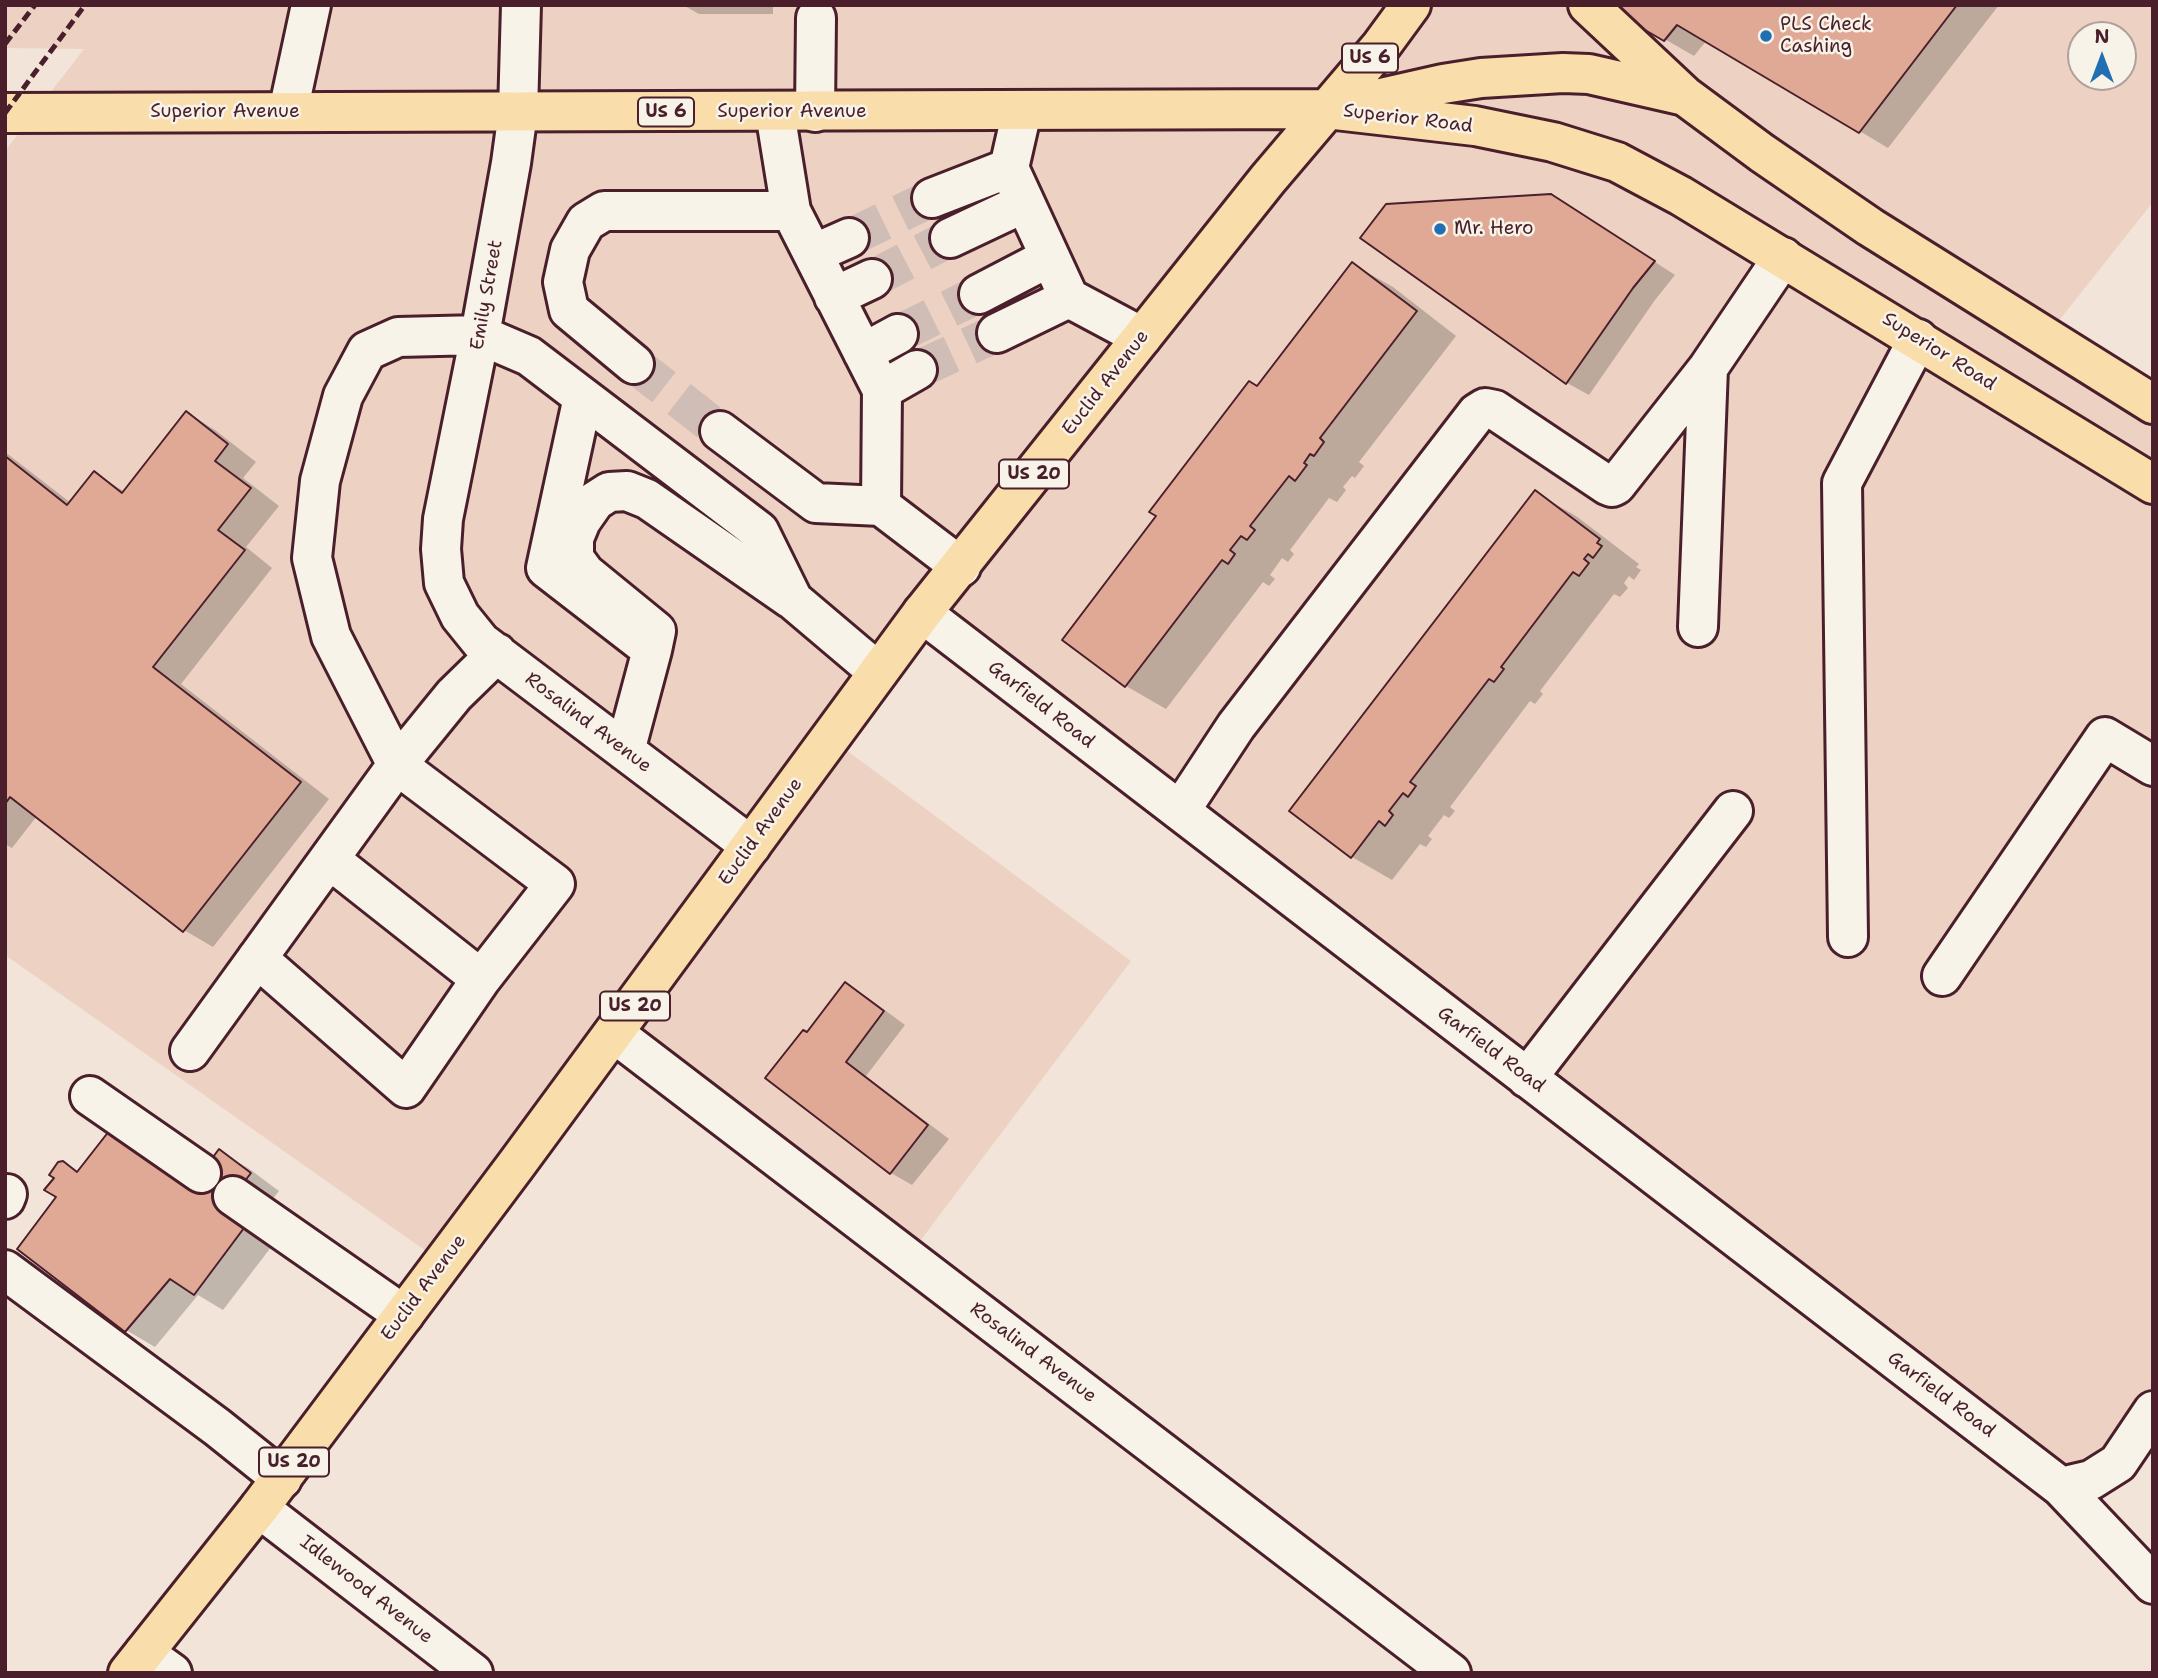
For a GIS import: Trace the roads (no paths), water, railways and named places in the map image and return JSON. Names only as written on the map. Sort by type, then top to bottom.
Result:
[{"type":"main road","name":"Euclid Avenue","points":[[148,1666],[270,1493],[615,1034],[922,613],[1268,179],[1381,46],[1411,5]]},
{"type":"main road","points":[[1588,5],[1685,96]]},
{"type":"main road","name":"Superior Road","points":[[1326,109],[1456,82],[1563,73],[1589,74],[1685,96],[1870,227],[2153,404]]},
{"type":"main road","name":"Superior Avenue","points":[[5,113],[1326,109]]},
{"type":"main road","name":"Superior Road","points":[[1326,109],[1475,126],[1553,142],[1617,162],[1681,195],[2153,484]]},
{"type":"street","points":[[288,112],[312,5]]},
{"type":"street","name":"Emily Street","points":[[444,583],[441,550],[443,519],[480,335],[518,112],[521,5]]},
{"type":"street","points":[[815,112],[816,18]]},
{"type":"street","points":[[1022,111],[1009,168],[1069,298],[1142,337]]},
{"type":"street","points":[[775,112],[791,211],[882,390],[881,506]]},
{"type":"street","points":[[932,198],[1009,168]]},
{"type":"street","points":[[950,237],[1024,203]]},
{"type":"street","points":[[634,363],[569,310],[563,282],[570,250],[586,222],[604,211],[791,211]]},
{"type":"street","points":[[813,254],[849,237]]},
{"type":"street","points":[[979,294],[1050,257]]},
{"type":"street","points":[[1180,811],[1236,726],[1477,413],[1485,408],[1495,410],[1612,487],[1616,485],[1709,368],[1783,257]]},
{"type":"street","points":[[834,297],[872,279]]},
{"type":"street","points":[[997,333],[1069,298]]},
{"type":"street","points":[[863,352],[898,334]]},
{"type":"street","points":[[257,958],[406,1088],[481,979],[555,884],[397,765],[331,636],[312,558],[320,481],[343,396],[368,351],[398,337],[480,335],[529,356],[759,531],[793,600]]},
{"type":"street","points":[[1848,937],[1842,483],[1918,339]]},
{"type":"street","points":[[1698,627],[1709,368]]},
{"type":"street","points":[[882,390],[917,370]]},
{"type":"street","points":[[583,397],[546,568],[652,650]]},
{"type":"street","points":[[720,431],[816,503],[881,506],[961,567]]},
{"type":"street","points":[[625,751],[656,631],[585,573],[575,558],[574,538],[581,521],[595,501],[609,492],[627,491],[648,499],[793,600],[878,672]]},
{"type":"street","name":"Rosalind Avenue","points":[[444,583],[460,616],[481,642],[751,846]]},
{"type":"street","name":"Garfield Road","points":[[922,613],[2061,1487],[2153,1584]]},
{"type":"street","points":[[190,1051],[397,765],[454,695],[497,653]]},
{"type":"street","points":[[1942,976],[2105,737],[2153,766]]},
{"type":"street","points":[[1527,1078],[1733,811]]},
{"type":"street","points":[[329,859],[481,979]]},
{"type":"street","name":"Rosalind Avenue","points":[[615,1034],[1451,1673]]},
{"type":"street","points":[[90,1096],[201,1174]]},
{"type":"street","points":[[233,1196],[404,1315]]},
{"type":"street","name":"Idlewood Avenue","points":[[5,1270],[217,1427],[270,1493],[473,1673]]},
{"type":"street","points":[[2061,1487],[2091,1480],[2118,1463],[2153,1411]]},
{"type":"tunnel","points":[[849,238],[932,198]]},
{"type":"tunnel","points":[[872,279],[950,238]]},
{"type":"tunnel","points":[[898,334],[979,294]]},
{"type":"tunnel","points":[[917,370],[997,333]]},
{"type":"tunnel","points":[[634,364],[720,431]]},
{"type":"railway","points":[[5,44],[35,5]]},
{"type":"railway","points":[[5,113],[85,5]]},
{"type":"place","name":"PLS Check Cashing","points":[[1766,36]]},
{"type":"place","name":"Mr. Hero","points":[[1440,229]]}]
